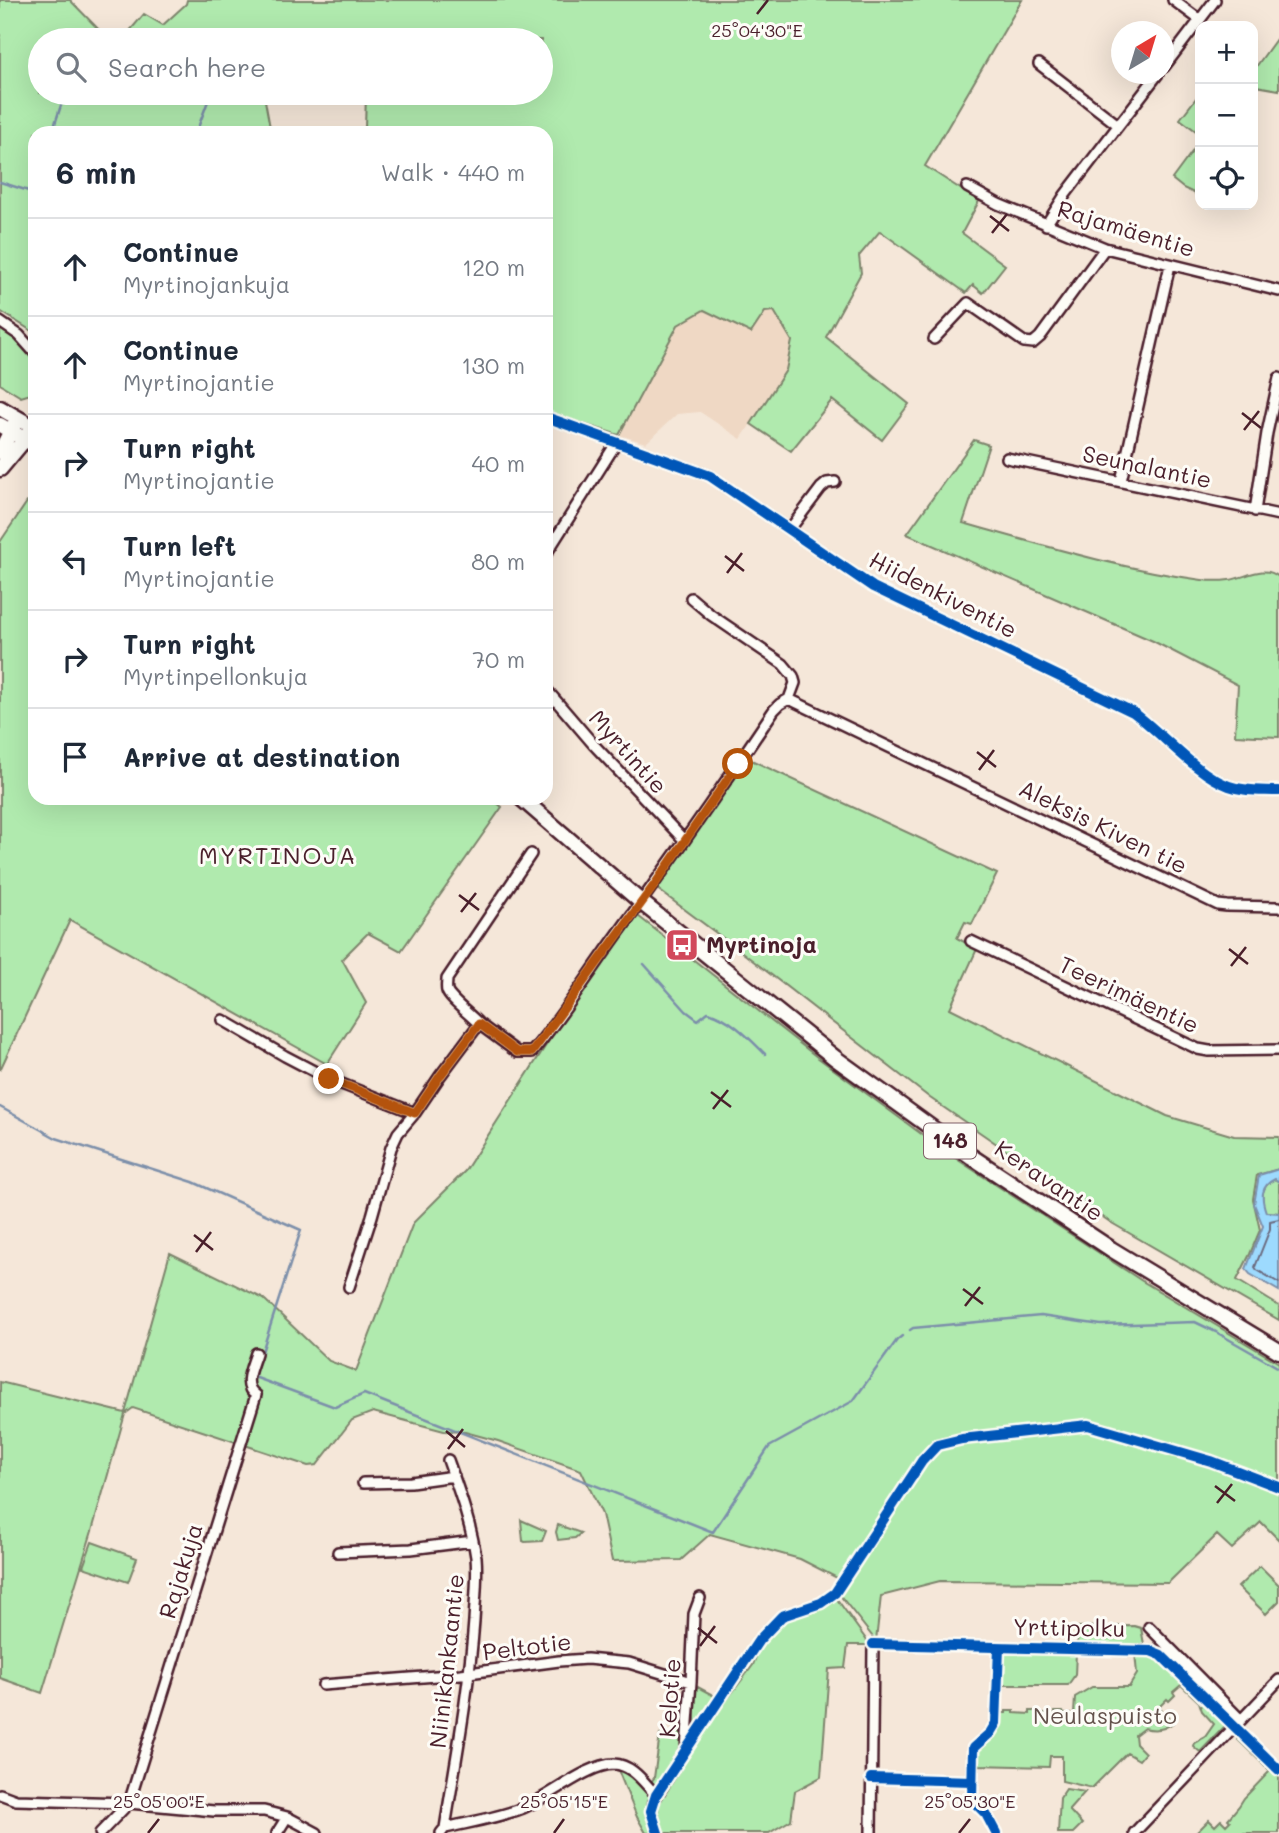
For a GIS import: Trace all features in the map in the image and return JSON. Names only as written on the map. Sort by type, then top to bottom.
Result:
[{"type":"main road","points":[[0,408],[10,424],[28,432]]},
{"type":"main road","points":[[0,452],[10,424]]},
{"type":"main road","points":[[0,469],[28,438]]},
{"type":"main road","name":"148","points":[[529,805],[640,902]]},
{"type":"main road","name":"Keravantie","points":[[640,902],[835,1058],[972,1157],[1111,1249],[1279,1351]]},
{"type":"street","points":[[1173,0],[1200,20]]},
{"type":"street","points":[[1174,54],[1215,0]]},
{"type":"street","points":[[1039,64],[1118,125]]},
{"type":"street","points":[[1046,225],[1065,195],[1150,84]]},
{"type":"street","name":"Rajamäentie","points":[[967,187],[998,204],[1105,248],[1279,291]]},
{"type":"street","points":[[934,339],[968,303],[1024,342],[1033,343],[1105,248]]},
{"type":"street","points":[[1121,481],[1170,265]]},
{"type":"street","points":[[0,322],[28,345]]},
{"type":"street","points":[[1255,510],[1279,378]]},
{"type":"street","name":"Hiidenkiventie","points":[[553,420],[710,476],[873,587],[1133,712],[1210,778],[1232,787],[1279,791]]},
{"type":"street","points":[[553,543],[617,442]]},
{"type":"street","name":"Seunalantie","points":[[1007,458],[1279,515]]},
{"type":"street","points":[[790,529],[821,488],[835,482]]},
{"type":"street","points":[[531,854],[447,979],[447,992],[455,1002],[517,1052],[532,1052],[653,887],[774,710],[789,699],[795,683],[783,664],[711,615],[691,598]]},
{"type":"street","name":"Myrtintie","points":[[553,697],[594,745],[684,839]]},
{"type":"street","name":"Aleksis Kiven tie","points":[[789,699],[1218,905],[1279,907]]},
{"type":"street","name":"Teerimäentie","points":[[971,941],[1198,1049],[1279,1050]]},
{"type":"street","points":[[223,1020],[329,1079],[415,1113]]},
{"type":"street","points":[[349,1287],[391,1148],[398,1133],[479,1024]]},
{"type":"street","name":"Rajakuja","points":[[129,1803],[256,1395],[250,1392],[247,1385],[257,1353]]},
{"type":"street","name":"Niinikankaantie","points":[[443,1830],[462,1729],[477,1575],[473,1541],[448,1460]]},
{"type":"street","points":[[363,1483],[411,1482],[454,1476]]},
{"type":"street","points":[[338,1552],[411,1549],[473,1541]]},
{"type":"street","name":"Kelotie","points":[[656,1795],[686,1749],[694,1614],[700,1598]]},
{"type":"street","points":[[1149,1627],[1240,1719]]},
{"type":"street","points":[[871,1833],[873,1644]]},
{"type":"street","name":"Peltotie","points":[[323,1685],[587,1660],[629,1663],[691,1682]]},
{"type":"street","points":[[1134,1833],[1279,1680]]},
{"type":"street","points":[[443,1830],[525,1808],[595,1769],[615,1764],[632,1769],[656,1795],[651,1811],[658,1833]]},
{"type":"street","points":[[0,1794],[16,1800],[129,1803],[214,1811],[264,1811],[287,1817],[317,1833]]},
{"type":"street","points":[[100,1833],[129,1803]]},
{"type":"street","points":[[277,1833],[287,1817]]},
{"type":"shaded area","points":[[703,310],[751,333],[765,312],[774,311],[792,341],[786,370],[741,439],[700,412],[677,414],[646,443],[619,435],[678,325]]},
{"type":"green space","points":[[0,0],[70,0],[97,28],[28,28],[28,105],[266,105],[270,126],[28,126],[28,329],[0,311]]},
{"type":"green space","points":[[187,0],[1022,0],[925,166],[979,201],[962,233],[1005,265],[983,293],[973,285],[966,293],[880,231],[859,256],[861,273],[826,337],[909,404],[882,440],[832,400],[791,451],[751,424],[786,370],[792,341],[774,311],[765,312],[751,333],[704,310],[678,325],[619,435],[553,414],[553,126],[365,126],[366,105],[553,105],[553,28],[132,28],[144,14],[163,25]]},
{"type":"green space","points":[[1279,35],[1279,90],[1258,86],[1258,64]]},
{"type":"green space","points":[[1195,100],[1195,130],[1180,119]]},
{"type":"green space","points":[[1195,148],[1195,194],[1172,179]]},
{"type":"green space","points":[[0,327],[28,350],[28,395],[21,397],[0,384]]},
{"type":"green space","points":[[974,440],[989,445],[963,523],[1142,570],[1219,581],[1261,572],[1273,573],[1279,577],[1279,737],[1235,735],[1238,685],[1153,641],[907,534]]},
{"type":"green space","points":[[28,502],[28,805],[502,807],[401,951],[368,933],[342,959],[366,1003],[327,1064],[70,920],[0,1070],[0,542]]},
{"type":"green space","points":[[749,759],[997,874],[972,924],[965,922],[957,938],[977,949],[950,1008],[1167,1116],[1234,1136],[1279,1137],[1279,1169],[1257,1175],[1253,1199],[1260,1230],[1237,1280],[1279,1306],[1279,1320],[1110,1222],[930,1098],[656,888]]},
{"type":"green space","points":[[638,916],[817,1057],[943,1150],[1142,1281],[1279,1363],[1279,1540],[1261,1522],[1232,1549],[1217,1535],[1168,1583],[940,1581],[881,1596],[876,1641],[839,1594],[937,1444],[922,1460],[841,1580],[800,1559],[710,1534],[681,1560],[612,1561],[602,1514],[581,1470],[465,1432],[444,1431],[373,1412],[352,1420],[317,1465],[308,1466],[133,1408],[125,1414],[42,1693],[0,1678],[0,1382],[125,1413],[170,1253],[264,1299],[329,1361],[356,1371],[413,1223],[465,1171],[628,918]]},
{"type":"green space","points":[[1275,1179],[1279,1182],[1279,1213],[1265,1212],[1264,1189]]},
{"type":"green space","points":[[521,1520],[546,1531],[542,1541],[523,1541]]},
{"type":"green space","points":[[558,1525],[581,1533],[575,1538],[558,1540]]},
{"type":"green space","points":[[92,1542],[137,1558],[128,1582],[83,1567]]},
{"type":"green space","points":[[1260,1566],[1279,1585],[1279,1601],[1266,1614],[1238,1587]]},
{"type":"green space","points":[[834,1595],[870,1645],[848,1645],[845,1668],[829,1669],[821,1777],[795,1791],[791,1820],[769,1833],[660,1833],[658,1813],[663,1794],[753,1665],[762,1640],[779,1616]]},
{"type":"green space","points":[[1078,1627],[1141,1628],[1144,1644],[1077,1646]]},
{"type":"green space","points":[[1005,1652],[1076,1652],[1075,1675],[1068,1685],[1002,1685]]},
{"type":"green space","name":"Neulaspuisto","points":[[1135,1653],[1154,1656],[1169,1667],[1226,1725],[1200,1752],[1193,1746],[1194,1743],[1205,1737],[1214,1724],[1202,1711],[1199,1702],[1181,1685],[1173,1692],[1175,1695],[1169,1701],[1167,1699],[1159,1707],[1174,1722],[1160,1729],[1144,1728],[1135,1735],[1136,1744],[1145,1753],[1139,1760],[1127,1753],[1092,1788],[1062,1781],[1062,1756],[1050,1756],[1049,1767],[976,1765],[977,1751],[996,1733],[1000,1713],[1014,1711],[1030,1714],[1030,1711],[1038,1711],[1039,1714],[1074,1714],[1075,1697],[1092,1687],[1129,1687],[1137,1674]]},
{"type":"green space","points":[[692,1684],[722,1700],[664,1787],[654,1808],[657,1833],[646,1833],[616,1765],[650,1783],[654,1778],[660,1735],[696,1730]]},
{"type":"green space","points":[[1239,1732],[1279,1773],[1279,1833],[1196,1833],[1209,1820],[1215,1826],[1221,1820],[1226,1825],[1244,1798],[1270,1771],[1237,1739]]},
{"type":"green space","points":[[1066,1789],[1085,1792],[1069,1810],[1082,1824],[1073,1833],[1058,1833],[1060,1798]]},
{"type":"water","points":[[1279,1169],[1279,1182],[1275,1179],[1267,1185],[1263,1202],[1266,1212],[1279,1213],[1279,1291],[1246,1269],[1263,1226],[1254,1204],[1259,1175]]},
{"type":"waterway","points":[[54,126],[61,105]]},
{"type":"waterway","points":[[199,126],[206,105]]},
{"type":"waterway","points":[[0,182],[28,191]]},
{"type":"waterway","points":[[644,964],[686,1011],[698,1020],[708,1012],[725,1019],[765,1054]]},
{"type":"waterway","points":[[0,1107],[56,1138],[193,1182],[301,1230],[254,1377],[335,1407],[364,1394],[713,1532],[769,1447],[853,1401],[902,1336]]},
{"type":"waterway","points":[[910,1330],[1041,1316],[1101,1325],[1195,1322],[1279,1368]]},
{"type":"cycle path","points":[[553,420],[710,476],[873,587],[1133,712],[1192,763],[1217,780],[1241,789],[1279,791]]},
{"type":"cycle path","points":[[658,1833],[651,1811],[656,1795],[759,1640],[782,1616],[821,1603],[835,1593],[922,1461],[937,1445],[962,1439],[1088,1425],[1211,1461],[1279,1487]]},
{"type":"cycle path","name":"Yrttipolku","points":[[873,1644],[1151,1651],[1161,1655],[1279,1770]]},
{"type":"cycle path","points":[[996,1833],[986,1814],[972,1800],[973,1748],[990,1733],[996,1723],[999,1648]]},
{"type":"cycle path","points":[[871,1778],[972,1781]]},
{"type":"place","name":"Myrtinoja","points":[[682,945]]},
{"type":"district","name":"MYRTINOJA","points":[[278,856]]},
{"type":"route","points":[[329,1079],[415,1113],[479,1024],[517,1052],[532,1052],[653,887],[738,764]]}]
